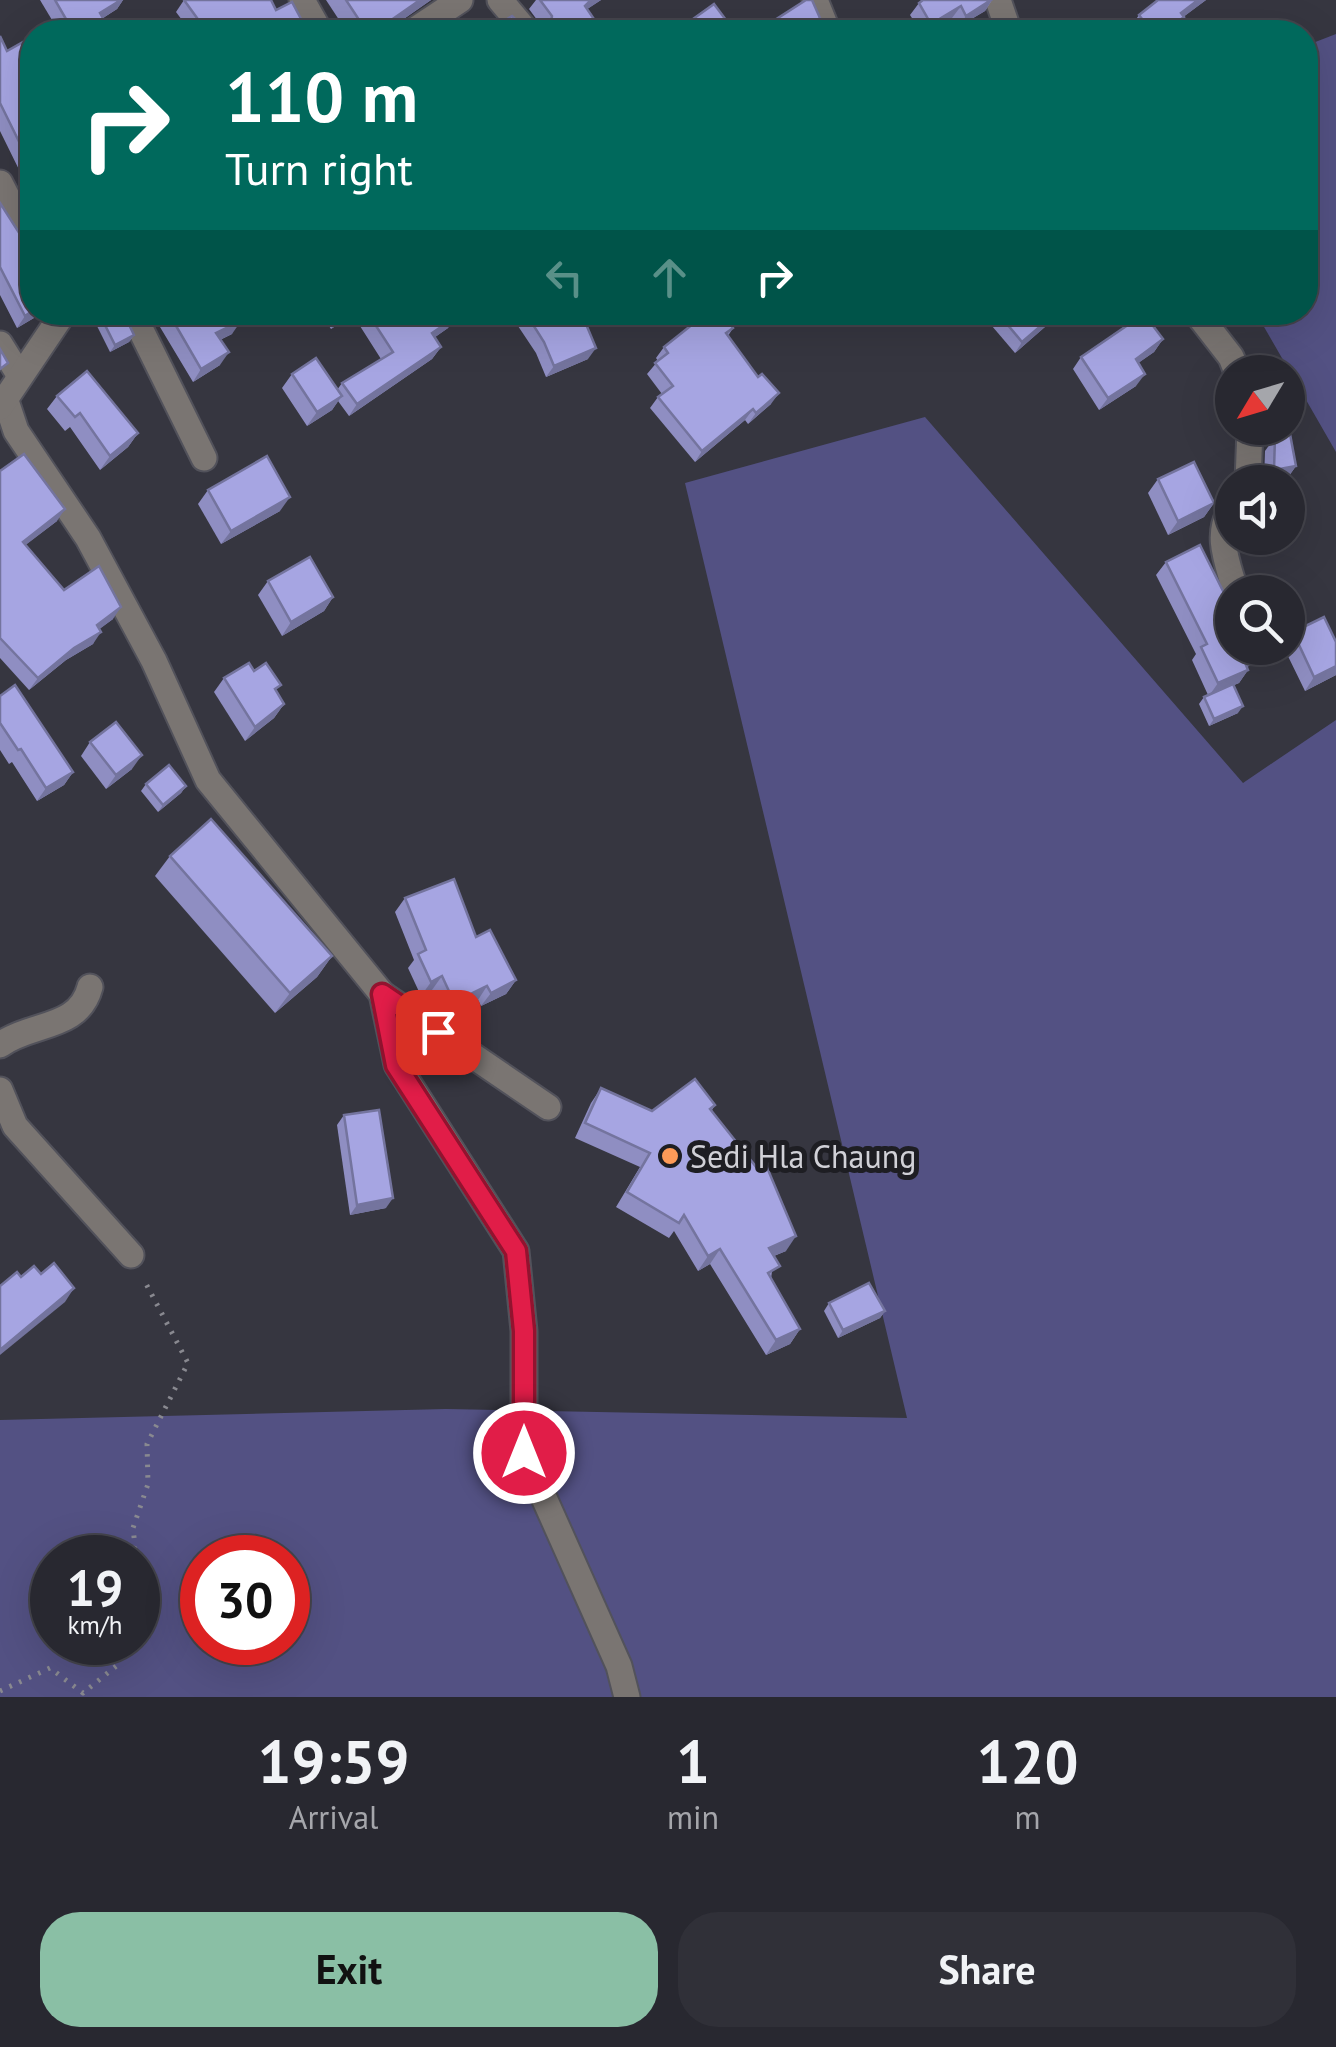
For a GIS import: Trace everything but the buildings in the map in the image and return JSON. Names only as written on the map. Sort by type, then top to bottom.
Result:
[{"type":"street","points":[[430,20],[460,0]]},
{"type":"street","points":[[500,0],[517,20]]},
{"type":"street","points":[[0,183],[20,222]]},
{"type":"street","points":[[55,325],[3,404],[16,431],[88,538],[154,661],[208,780],[382,994],[548,1106]]},
{"type":"street","points":[[138,325],[204,458]]},
{"type":"street","points":[[1206,325],[1230,355]]},
{"type":"street","points":[[0,344],[20,376]]},
{"type":"street","points":[[0,1045],[72,1015],[86,1005],[90,987]]},
{"type":"street","points":[[382,994],[396,1065],[516,1251],[524,1331],[524,1453],[619,1666],[627,1697]]},
{"type":"street","points":[[0,1090],[14,1126],[131,1255]]},
{"type":"path","points":[[131,1255],[188,1363],[146,1444],[148,1484],[134,1535]]},
{"type":"path","points":[[0,1691],[50,1668],[83,1694],[118,1665]]},
{"type":"shaded area","points":[[1336,34],[1336,452],[1305,398],[1305,355],[1280,355],[1263,325],[1318,325],[1318,41]]},
{"type":"shaded area","points":[[925,417],[1243,783],[1336,720],[1336,1697],[0,1697],[0,1420],[446,1409],[907,1418],[685,483]]},
{"type":"place","name":"Sedi Hla Chaung","points":[[670,1156]]},
{"type":"route","points":[[438,1032],[382,994],[396,1065],[516,1251],[524,1331],[524,1453]]}]
